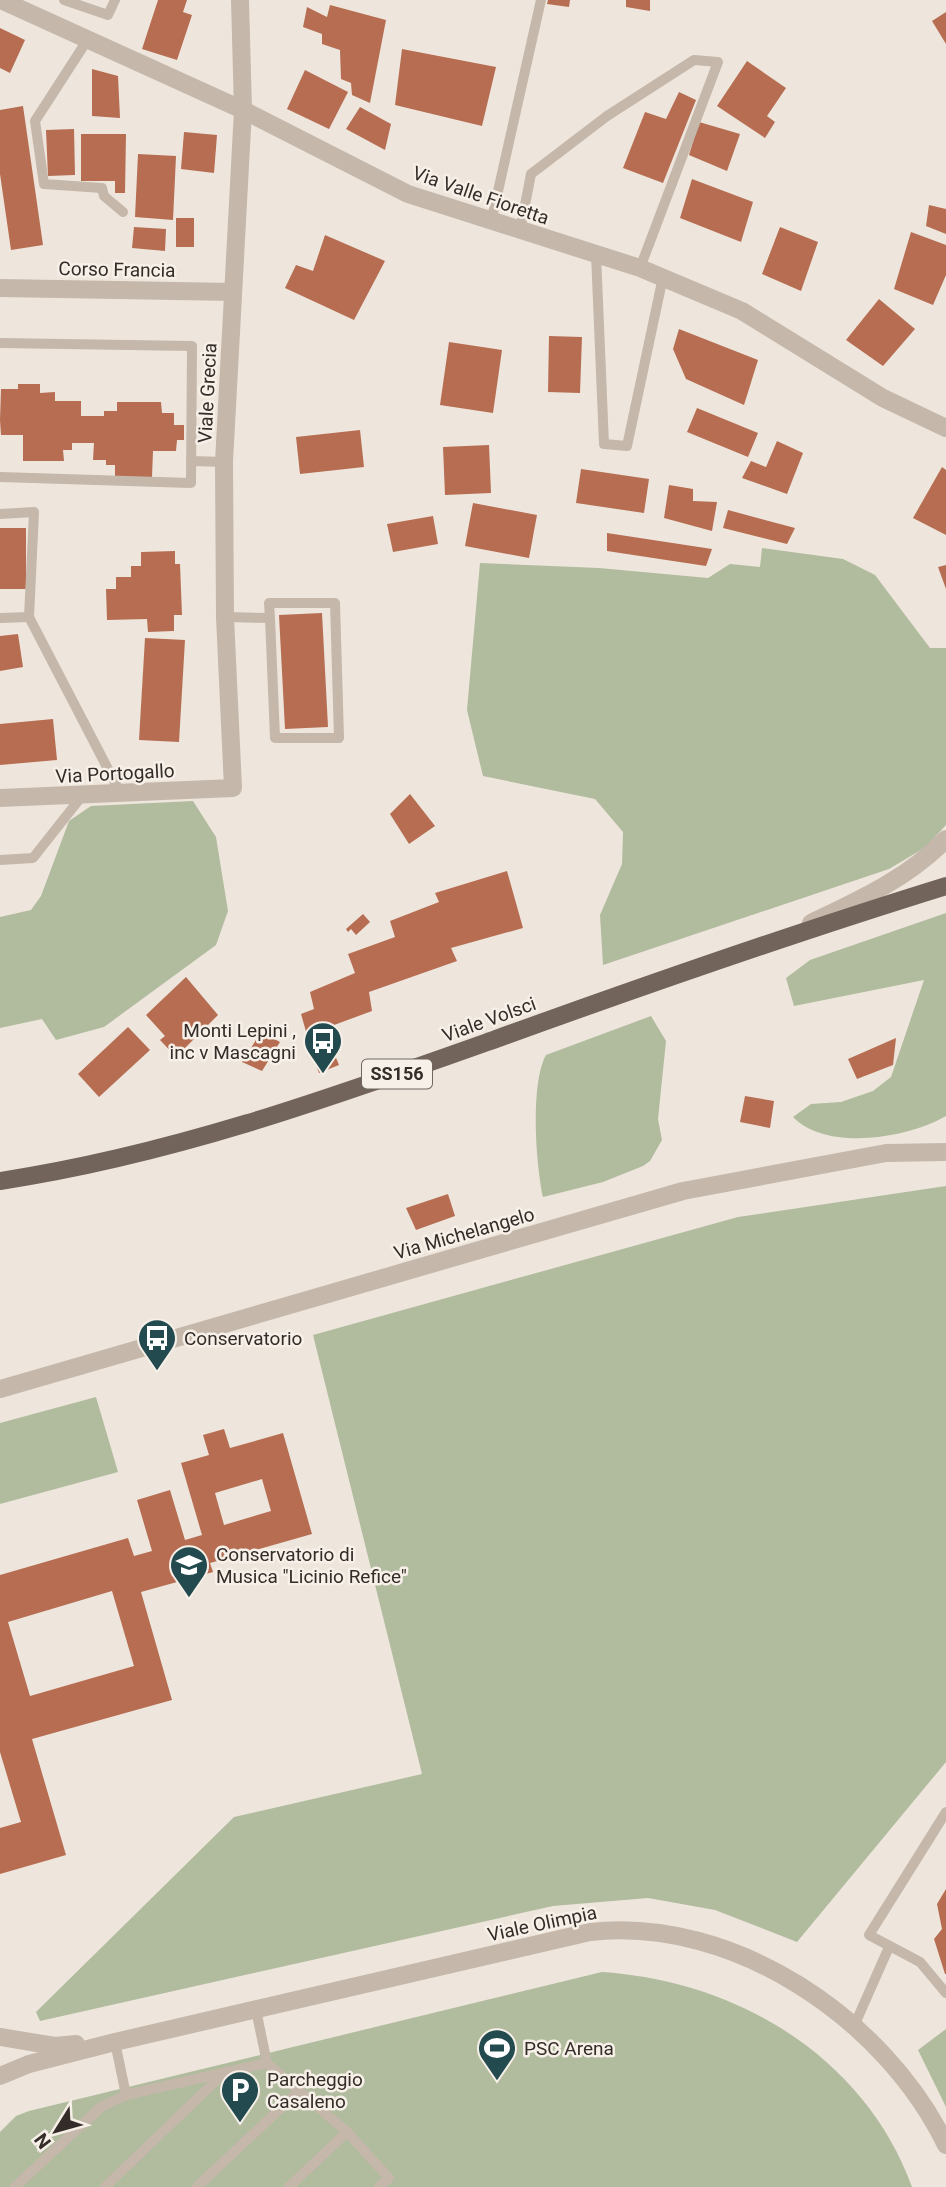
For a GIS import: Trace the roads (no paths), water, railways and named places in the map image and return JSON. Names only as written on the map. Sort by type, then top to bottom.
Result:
[{"type":"main road","name":"Viale Volsci","points":[[0,1181],[81,1169],[189,1143],[294,1111],[785,935],[946,886]]},
{"type":"street","name":"Via Valle Fioretta","points":[[1,0],[243,110],[408,194],[520,232],[640,268],[742,311],[883,398],[946,428]]},
{"type":"street","name":"Viale Grecia","points":[[233,788],[225,617],[224,462],[243,110],[240,0]]},
{"type":"street","name":"Corso Francia","points":[[0,288],[233,292]]},
{"type":"street","name":"Via Portogallo","points":[[0,798],[233,788]]},
{"type":"street","points":[[785,935],[894,881],[930,855],[946,839]]},
{"type":"street","name":"Via Michelangelo","points":[[0,1389],[683,1191],[886,1153],[946,1152]]},
{"type":"street","name":"Viale Olimpia","points":[[0,2076],[29,2064],[115,2042],[590,1932],[613,1929],[676,1937],[714,1946],[788,1979],[855,2024],[911,2087],[946,2145]]},
{"type":"street","name":"Viale Olimpia","points":[[0,2037],[55,2046],[115,2042]]},
{"type":"lane","points":[[64,0],[108,15],[115,0]]},
{"type":"lane","points":[[491,222],[541,0]]},
{"type":"lane","points":[[88,39],[35,121],[38,155],[44,184],[102,188],[104,196],[122,212]]},
{"type":"lane","points":[[520,232],[531,174],[607,116],[694,60],[718,62],[640,268]]},
{"type":"lane","points":[[596,254],[604,444],[627,446],[663,277]]},
{"type":"lane","points":[[0,343],[192,346],[191,483],[0,477]]},
{"type":"lane","points":[[191,461],[224,462]]},
{"type":"lane","points":[[0,514],[34,512],[29,617],[121,794]]},
{"type":"lane","points":[[270,603],[335,604],[339,738],[275,738],[270,618],[270,603]]},
{"type":"lane","points":[[0,618],[29,617]]},
{"type":"lane","points":[[225,617],[270,618]]},
{"type":"lane","points":[[0,860],[33,858],[82,796]]},
{"type":"lane","points":[[946,1812],[869,1935],[920,1962],[946,1993]]},
{"type":"lane","points":[[855,2024],[890,1947]]},
{"type":"lane","points":[[256,2010],[267,2063],[347,2132],[389,2178],[379,2187]]},
{"type":"lane","points":[[115,2042],[126,2095]]},
{"type":"lane","points":[[15,2187],[101,2107],[126,2095],[267,2063]]},
{"type":"lane","points":[[105,2187],[225,2072]]},
{"type":"lane","points":[[197,2187],[299,2091]]},
{"type":"lane","points":[[289,2187],[347,2132]]},
{"type":"place","name":"Monti Lepini , inc v Mascagni","points":[[323,1075]]},
{"type":"place","name":"Conservatorio","points":[[157,1372]]},
{"type":"place","name":"Conservatorio di Musica \"Licinio Refice\"","points":[[189,1599]]},
{"type":"place","name":"PSC Arena","points":[[497,2082]]},
{"type":"place","name":"Parcheggio Casaleno","points":[[240,2124]]}]
